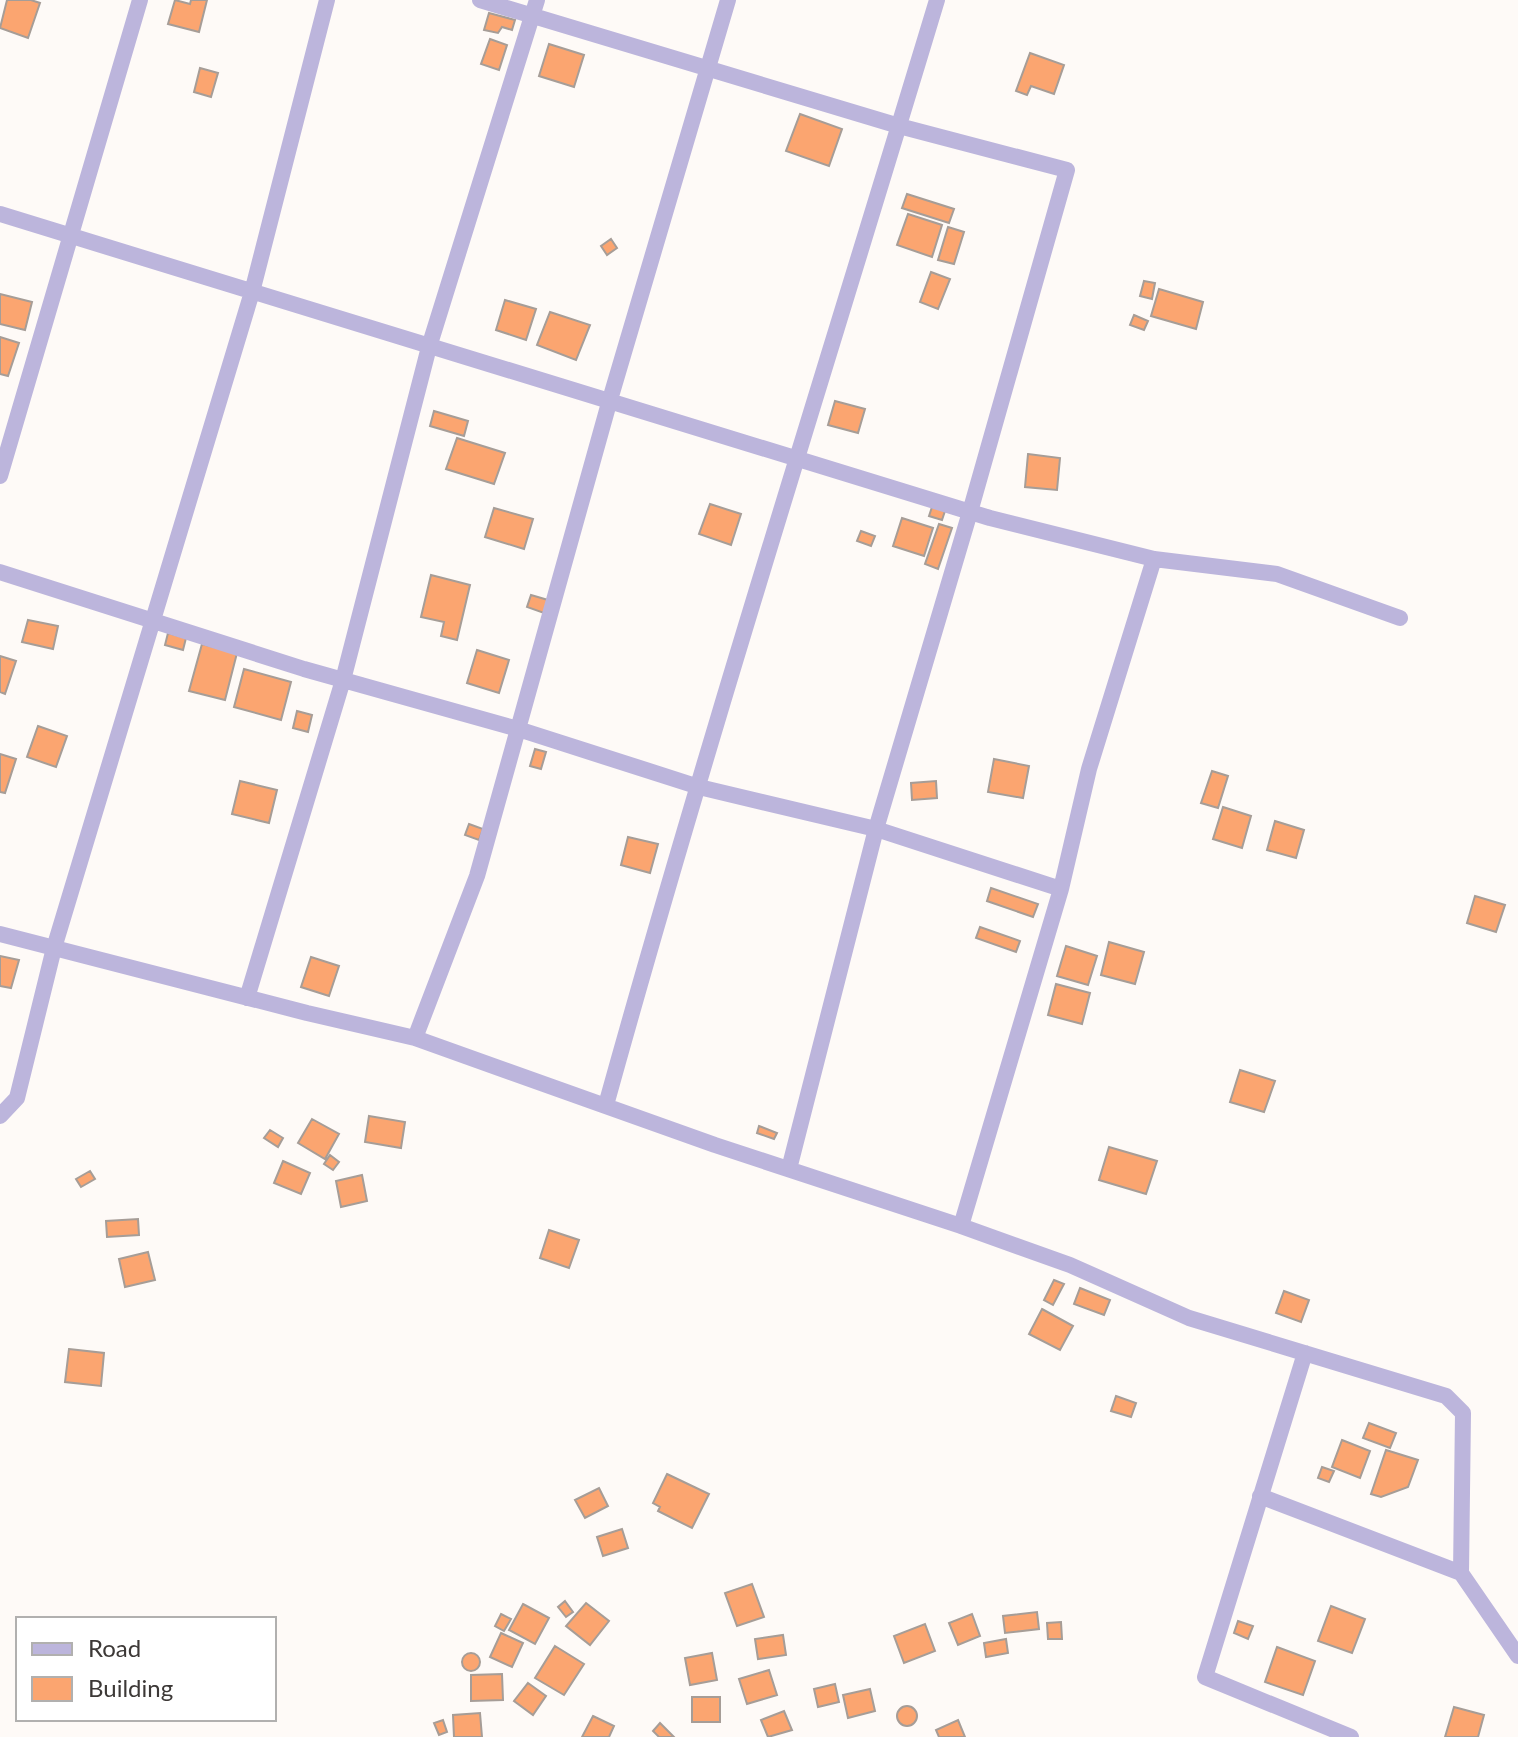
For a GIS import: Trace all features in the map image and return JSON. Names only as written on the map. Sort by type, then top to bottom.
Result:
[{"type":"street","points":[[0,476],[140,0]]},
{"type":"street","points":[[0,1116],[17,1098],[54,948],[252,292],[327,0]]},
{"type":"street","points":[[480,0],[534,7],[707,69],[899,126],[1067,170],[876,829],[789,1169]]},
{"type":"street","points":[[415,1038],[477,876],[609,403],[728,0]]},
{"type":"street","points":[[606,1105],[796,458],[937,0]]},
{"type":"street","points":[[247,998],[343,680],[429,347],[534,7]]},
{"type":"street","points":[[0,214],[970,512],[1154,559],[1277,574],[1400,618]]},
{"type":"street","points":[[961,1226],[1061,889],[1089,769],[1154,559]]},
{"type":"street","points":[[0,572],[699,787],[876,829],[1061,889]]},
{"type":"street","points":[[0,934],[415,1038],[1070,1265],[1189,1318],[1446,1396],[1463,1413],[1461,1573]]},
{"type":"street","points":[[1305,1353],[1205,1677],[1351,1737]]},
{"type":"street","points":[[1260,1496],[1461,1573],[1518,1656]]},
{"type":"building","points":[[7,0],[40,3],[28,38],[0,28]]},
{"type":"building","points":[[175,0],[190,4],[191,0],[207,0],[199,32],[168,24]]},
{"type":"building","points":[[489,13],[515,20],[512,30],[502,27],[498,33],[484,30]]},
{"type":"building","points":[[490,39],[507,45],[499,70],[481,64]]},
{"type":"building","points":[[549,44],[584,55],[574,87],[539,76]]},
{"type":"building","points":[[1030,53],[1064,65],[1054,94],[1031,86],[1027,95],[1016,91]]},
{"type":"building","points":[[200,68],[218,73],[211,97],[194,92]]},
{"type":"building","points":[[800,114],[842,129],[829,166],[786,151]]},
{"type":"building","points":[[907,194],[954,209],[949,223],[902,208]]},
{"type":"building","points":[[908,214],[942,225],[932,257],[897,245]]},
{"type":"building","points":[[948,227],[964,232],[954,264],[938,260]]},
{"type":"building","points":[[611,239],[617,248],[607,255],[601,246]]},
{"type":"building","points":[[931,272],[950,279],[938,309],[920,302]]},
{"type":"building","points":[[1144,281],[1155,283],[1152,299],[1140,296]]},
{"type":"building","points":[[1159,289],[1203,302],[1196,329],[1151,316]]},
{"type":"building","points":[[0,294],[32,302],[25,330],[0,324]]},
{"type":"building","points":[[505,300],[536,309],[526,340],[496,330]]},
{"type":"building","points":[[550,312],[590,325],[576,360],[537,345]]},
{"type":"building","points":[[1134,315],[1148,321],[1144,330],[1130,325]]},
{"type":"building","points":[[0,337],[19,343],[8,376],[0,374]]},
{"type":"building","points":[[835,401],[865,409],[858,433],[828,425]]},
{"type":"building","points":[[434,411],[468,421],[464,436],[430,426]]},
{"type":"building","points":[[457,438],[505,453],[494,484],[446,469]]},
{"type":"building","points":[[1028,454],[1060,458],[1057,490],[1025,487]]},
{"type":"building","points":[[710,504],[741,514],[731,545],[699,534]]},
{"type":"building","points":[[932,507],[945,511],[942,520],[929,516]]},
{"type":"building","points":[[494,508],[533,519],[524,549],[485,537]]},
{"type":"building","points":[[902,518],[933,528],[924,556],[893,546]]},
{"type":"building","points":[[939,524],[952,528],[938,569],[925,564]]},
{"type":"building","points":[[861,531],[875,536],[871,546],[857,541]]},
{"type":"building","points":[[431,575],[470,585],[457,640],[441,636],[444,622],[421,617]]},
{"type":"building","points":[[531,595],[548,600],[544,613],[527,607]]},
{"type":"building","points":[[28,620],[58,626],[53,649],[22,642]]},
{"type":"building","points":[[168,633],[186,638],[183,650],[165,645]]},
{"type":"building","points":[[202,644],[237,653],[225,700],[189,691]]},
{"type":"building","points":[[477,650],[509,660],[499,693],[467,683]]},
{"type":"building","points":[[0,656],[16,661],[5,694],[0,692]]},
{"type":"building","points":[[244,669],[291,682],[281,720],[234,707]]},
{"type":"building","points":[[297,711],[312,715],[308,732],[293,728]]},
{"type":"building","points":[[38,726],[67,736],[56,767],[27,757]]},
{"type":"building","points":[[535,749],[546,752],[541,769],[530,766]]},
{"type":"building","points":[[0,754],[16,759],[5,793],[0,792]]},
{"type":"building","points":[[994,759],[1029,766],[1023,798],[988,792]]},
{"type":"building","points":[[1212,771],[1228,776],[1218,808],[1201,803]]},
{"type":"building","points":[[240,781],[277,790],[269,823],[232,814]]},
{"type":"building","points":[[936,781],[937,798],[912,800],[911,783]]},
{"type":"building","points":[[1223,807],[1251,816],[1242,848],[1213,839]]},
{"type":"building","points":[[1275,821],[1304,830],[1296,858],[1267,850]]},
{"type":"building","points":[[469,824],[483,829],[479,840],[465,835]]},
{"type":"building","points":[[628,837],[658,844],[650,873],[621,865]]},
{"type":"building","points":[[991,888],[1038,904],[1033,917],[987,901]]},
{"type":"building","points":[[1475,896],[1505,905],[1496,932],[1467,923]]},
{"type":"building","points":[[980,927],[1020,941],[1016,952],[976,938]]},
{"type":"building","points":[[1109,942],[1144,952],[1135,984],[1101,975]]},
{"type":"building","points":[[1066,946],[1097,956],[1088,985],[1057,976]]},
{"type":"building","points":[[0,956],[19,960],[11,988],[0,986]]},
{"type":"building","points":[[311,957],[339,966],[329,996],[301,987]]},
{"type":"building","points":[[1056,984],[1090,993],[1082,1024],[1048,1015]]},
{"type":"building","points":[[1240,1070],[1275,1081],[1264,1112],[1230,1102]]},
{"type":"building","points":[[369,1116],[405,1122],[401,1148],[365,1142]]},
{"type":"building","points":[[312,1119],[339,1134],[325,1159],[298,1143]]},
{"type":"building","points":[[759,1126],[777,1133],[774,1139],[757,1133]]},
{"type":"building","points":[[270,1130],[283,1138],[278,1147],[264,1138]]},
{"type":"building","points":[[1109,1147],[1157,1161],[1146,1194],[1099,1180]]},
{"type":"building","points":[[330,1155],[339,1162],[333,1170],[324,1164]]},
{"type":"building","points":[[283,1161],[310,1173],[301,1194],[274,1183]]},
{"type":"building","points":[[90,1171],[95,1179],[81,1187],[76,1179]]},
{"type":"building","points":[[362,1175],[367,1201],[341,1207],[336,1181]]},
{"type":"building","points":[[138,1219],[139,1235],[107,1237],[106,1221]]},
{"type":"building","points":[[549,1230],[579,1240],[569,1268],[540,1258]]},
{"type":"building","points":[[148,1252],[155,1280],[125,1287],[119,1259]]},
{"type":"building","points":[[1054,1280],[1064,1284],[1053,1305],[1044,1300]]},
{"type":"building","points":[[1080,1288],[1110,1300],[1104,1315],[1074,1304]]},
{"type":"building","points":[[1284,1291],[1309,1300],[1301,1322],[1276,1313]]},
{"type":"building","points":[[1042,1309],[1073,1326],[1060,1350],[1029,1334]]},
{"type":"building","points":[[69,1349],[104,1353],[101,1386],[65,1382]]},
{"type":"building","points":[[1116,1396],[1136,1403],[1131,1417],[1111,1411]]},
{"type":"building","points":[[1369,1423],[1396,1433],[1390,1448],[1363,1438]]},
{"type":"building","points":[[1342,1440],[1370,1451],[1360,1478],[1332,1467]]},
{"type":"building","points":[[1386,1450],[1418,1460],[1408,1487],[1381,1497],[1371,1494]]},
{"type":"building","points":[[1322,1467],[1334,1471],[1329,1482],[1318,1478]]},
{"type":"building","points":[[667,1474],[709,1494],[692,1528],[658,1511],[660,1507],[653,1503]]},
{"type":"building","points":[[599,1488],[608,1506],[585,1518],[575,1500]]},
{"type":"building","points":[[622,1529],[628,1548],[603,1556],[597,1537]]},
{"type":"building","points":[[752,1584],[764,1617],[737,1626],[725,1593]]},
{"type":"building","points":[[565,1601],[573,1612],[566,1617],[558,1607]]},
{"type":"building","points":[[586,1603],[609,1621],[590,1645],[566,1626]]},
{"type":"building","points":[[523,1604],[549,1618],[535,1644],[509,1630]]},
{"type":"building","points":[[1331,1606],[1365,1619],[1352,1653],[1318,1641]]},
{"type":"building","points":[[1037,1612],[1039,1629],[1005,1633],[1003,1616]]},
{"type":"building","points":[[501,1614],[511,1619],[504,1631],[495,1626]]},
{"type":"building","points":[[972,1614],[980,1636],[958,1645],[949,1623]]},
{"type":"building","points":[[1238,1621],[1253,1626],[1248,1639],[1234,1633]]},
{"type":"building","points":[[1061,1622],[1062,1639],[1048,1639],[1047,1623]]},
{"type":"building","points":[[925,1624],[935,1651],[904,1663],[894,1636]]},
{"type":"building","points":[[501,1633],[523,1643],[512,1667],[490,1657]]},
{"type":"building","points":[[783,1635],[786,1655],[758,1659],[755,1639]]},
{"type":"building","points":[[1006,1639],[1008,1653],[986,1657],[984,1643]]},
{"type":"building","points":[[555,1646],[584,1664],[564,1695],[535,1678]]},
{"type":"building","points":[[1277,1647],[1315,1661],[1303,1695],[1265,1682]]},
{"type":"building","points":[[471,1653],[480,1662],[471,1671],[462,1662]]},
{"type":"building","points":[[712,1653],[717,1680],[690,1685],[685,1658]]},
{"type":"building","points":[[769,1670],[777,1695],[747,1704],[739,1679]]},
{"type":"building","points":[[502,1674],[503,1700],[471,1701],[471,1675]]},
{"type":"building","points":[[528,1683],[546,1696],[533,1715],[514,1701]]},
{"type":"building","points":[[835,1684],[839,1702],[818,1707],[814,1689]]},
{"type":"building","points":[[870,1689],[875,1711],[848,1718],[843,1695]]},
{"type":"building","points":[[692,1697],[720,1697],[720,1722],[692,1722]]},
{"type":"building","points":[[907,1706],[914,1709],[917,1716],[914,1723],[907,1726],[900,1723],[897,1716],[900,1709]]},
{"type":"building","points":[[1454,1707],[1484,1715],[1478,1737],[1445,1737]]},
{"type":"building","points":[[784,1711],[792,1730],[768,1737],[761,1720]]},
{"type":"building","points":[[480,1713],[482,1737],[454,1737],[453,1715]]},
{"type":"building","points":[[593,1716],[614,1726],[609,1737],[582,1737]]},
{"type":"building","points":[[443,1720],[447,1732],[439,1735],[434,1723]]},
{"type":"building","points":[[958,1720],[965,1737],[939,1737],[936,1730]]},
{"type":"building","points":[[660,1723],[674,1737],[659,1737],[653,1731]]}]
